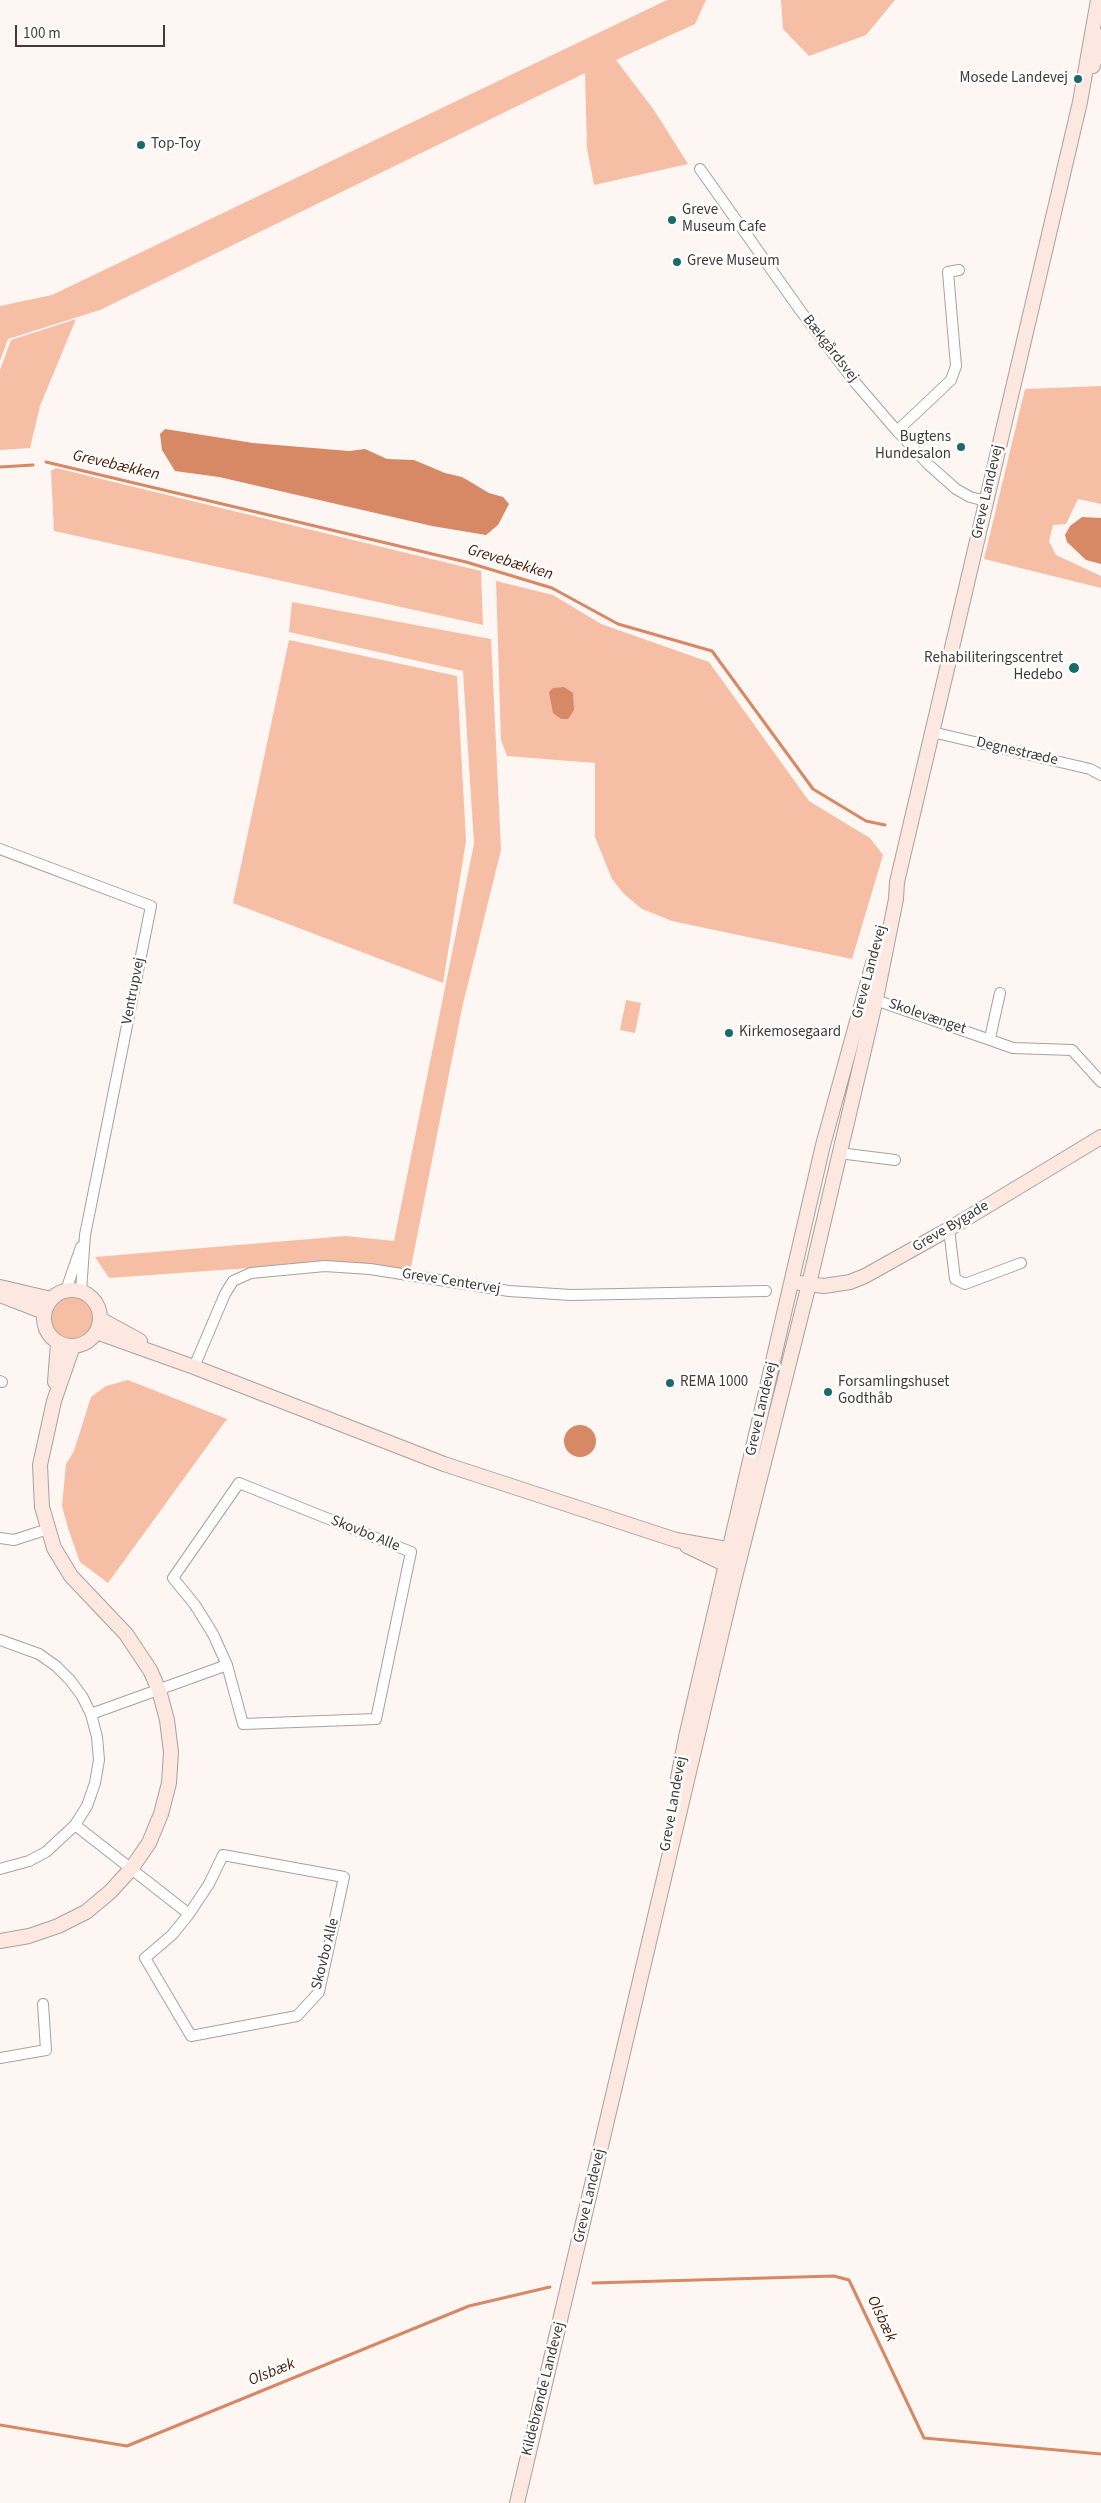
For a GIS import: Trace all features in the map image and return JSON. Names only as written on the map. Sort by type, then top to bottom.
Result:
[{"type":"street","name":"Greve Landevej","points":[[735,1550],[808,1284],[839,1153],[890,897],[897,882],[1080,102],[1098,0]]},
{"type":"street","name":"Greve Landevej","points":[[1080,102],[1101,36]]},
{"type":"street","name":"Bækgårdsvej","points":[[700,169],[800,310],[853,380],[929,465],[956,489],[970,497],[986,501]]},
{"type":"street","points":[[897,431],[951,380],[956,366],[948,272],[959,270]]},
{"type":"street","name":"Degnestræde","points":[[932,732],[1090,769],[1101,775]]},
{"type":"street","name":"Ventrupvej","points":[[0,850],[151,906],[85,1235],[81,1291]]},
{"type":"street","points":[[990,1038],[1000,993]]},
{"type":"street","name":"Greve Landevej","points":[[571,2276],[649,1941],[735,1550],[791,1283],[823,1145],[870,998]]},
{"type":"street","name":"Skolevænget","points":[[870,998],[990,1038],[1012,1048],[1072,1050],[1082,1058],[1101,1082]]},
{"type":"street","name":"Greve Bygade","points":[[791,1283],[824,1286],[857,1280],[884,1267],[949,1229],[1101,1137]]},
{"type":"street","points":[[839,1153],[895,1160]]},
{"type":"street","points":[[949,1229],[955,1279],[965,1284],[1021,1263]]},
{"type":"street","name":"Ventrupvej","points":[[66,1290],[85,1235]]},
{"type":"street","name":"Greve Centervej","points":[[194,1367],[225,1294],[233,1281],[250,1273],[325,1266],[370,1269],[509,1291],[571,1295],[766,1290]]},
{"type":"street","points":[[0,1287],[51,1299]]},
{"type":"street","points":[[66,1290],[81,1291],[95,1302],[100,1319],[96,1332],[82,1344],[73,1346],[58,1342],[46,1330],[44,1312],[51,1299],[66,1290]]},
{"type":"street","points":[[0,1295],[44,1312]]},
{"type":"street","points":[[100,1319],[173,1360]]},
{"type":"street","points":[[96,1332],[194,1367],[444,1464],[676,1540],[731,1567]]},
{"type":"street","points":[[54,1401],[58,1342]]},
{"type":"street","points":[[0,1941],[29,1936],[58,1926],[86,1912],[110,1892],[131,1870],[149,1843],[161,1814],[169,1783],[168,1720],[159,1690],[147,1664],[126,1634],[71,1576],[54,1548],[42,1507],[40,1465],[54,1401],[73,1346]]},
{"type":"street","name":"Skovbo Alle","points":[[239,1483],[411,1552],[376,1719],[243,1724],[227,1665],[204,1619],[173,1578],[239,1483]]},
{"type":"street","points":[[0,1538],[14,1540],[48,1529]]},
{"type":"street","points":[[676,1540],[735,1550]]},
{"type":"street","points":[[0,1640],[39,1654],[56,1666],[82,1696],[91,1714],[98,1745],[95,1784],[87,1806],[75,1825],[46,1852],[30,1861],[0,1869]]},
{"type":"street","points":[[91,1714],[227,1665]]},
{"type":"street","points":[[75,1825],[189,1914]]},
{"type":"street","name":"Skovbo Alle","points":[[222,1855],[344,1877],[319,1992],[297,2016],[191,2036],[145,1958],[172,1934],[189,1914],[208,1884],[222,1855]]},
{"type":"street","points":[[0,2058],[46,2050],[43,2004]]},
{"type":"street","name":"Kildebrønde Landevej","points":[[517,2503],[571,2276]]},
{"type":"shaded area","points":[[667,0],[706,0],[695,24],[616,60],[654,110],[688,164],[594,185],[587,148],[585,73],[100,310],[8,339],[0,361],[0,306],[52,295]]},
{"type":"shaded area","points":[[781,0],[895,0],[866,35],[809,56],[783,29]]},
{"type":"shaded area","points":[[76,319],[40,406],[30,448],[0,450],[0,370],[11,340]]},
{"type":"shaded area","points":[[1101,386],[1101,504],[1078,499],[1066,524],[1053,525],[1049,541],[1056,555],[1101,576],[1101,588],[984,559],[1025,389]]},
{"type":"shaded area","points":[[165,429],[253,443],[349,451],[365,449],[387,459],[414,460],[445,473],[462,477],[489,493],[503,497],[509,504],[498,525],[486,535],[432,526],[219,477],[175,471],[162,450],[160,434]]},
{"type":"shaded area","points":[[56,468],[481,571],[483,625],[54,531],[51,471]]},
{"type":"shaded area","points":[[1082,517],[1101,518],[1101,564],[1086,560],[1067,542],[1065,535],[1070,526]]},
{"type":"shaded area","points":[[496,581],[553,595],[601,624],[709,662],[809,801],[870,838],[883,855],[852,959],[672,921],[642,909],[624,894],[612,879],[595,837],[595,763],[507,756],[501,740]]},
{"type":"shaded area","points":[[292,602],[491,639],[501,850],[462,1008],[410,1272],[333,1262],[109,1278],[95,1257],[346,1236],[394,1241],[474,844],[463,671],[289,632]]},
{"type":"shaded area","points":[[289,640],[457,676],[466,841],[443,983],[233,903]]},
{"type":"shaded area","points":[[564,687],[573,693],[574,710],[568,719],[561,719],[553,713],[549,692],[553,688]]},
{"type":"shaded area","points":[[626,1000],[641,1003],[635,1033],[620,1030]]},
{"type":"shaded area","points":[[76,1293],[89,1300],[95,1308],[95,1328],[89,1336],[81,1342],[66,1343],[53,1336],[47,1328],[46,1313],[53,1300],[61,1294]]},
{"type":"shaded area","points":[[128,1380],[227,1419],[108,1583],[80,1562],[69,1531],[62,1506],[66,1464],[74,1451],[91,1397],[106,1386]]},
{"type":"shaded area","points":[[580,1425],[586,1426],[591,1430],[595,1435],[595,1447],[591,1452],[586,1456],[580,1457],[574,1456],[569,1452],[565,1447],[564,1441],[565,1435],[569,1430],[574,1426]]},
{"type":"waterway","name":"Grevebækken","points":[[46,462],[466,562],[552,588],[618,624],[712,651],[813,789],[866,821],[885,825]]},
{"type":"waterway","name":"Grevebækken","points":[[0,467],[33,465]]},
{"type":"waterway","name":"Olsbæk","points":[[593,2283],[834,2276],[849,2280],[924,2438],[1101,2454]]},
{"type":"waterway","name":"Olsbæk","points":[[0,2425],[127,2446],[469,2306],[550,2287]]},
{"type":"place","name":"Mosede Landevej","points":[[1078,79]]},
{"type":"place","name":"Top-Toy","points":[[141,145]]},
{"type":"place","name":"Greve Museum Cafe","points":[[672,220]]},
{"type":"place","name":"Greve Museum","points":[[677,262]]},
{"type":"place","name":"Bugtens Hundesalon","points":[[961,447]]},
{"type":"place","name":"Rehabiliteringscentret Hedebo","points":[[1074,668]]},
{"type":"place","name":"Kirkemosegaard","points":[[729,1033]]},
{"type":"place","name":"REMA 1000","points":[[670,1383]]},
{"type":"place","name":"Forsamlingshuset Godthåb","points":[[828,1392]]}]
